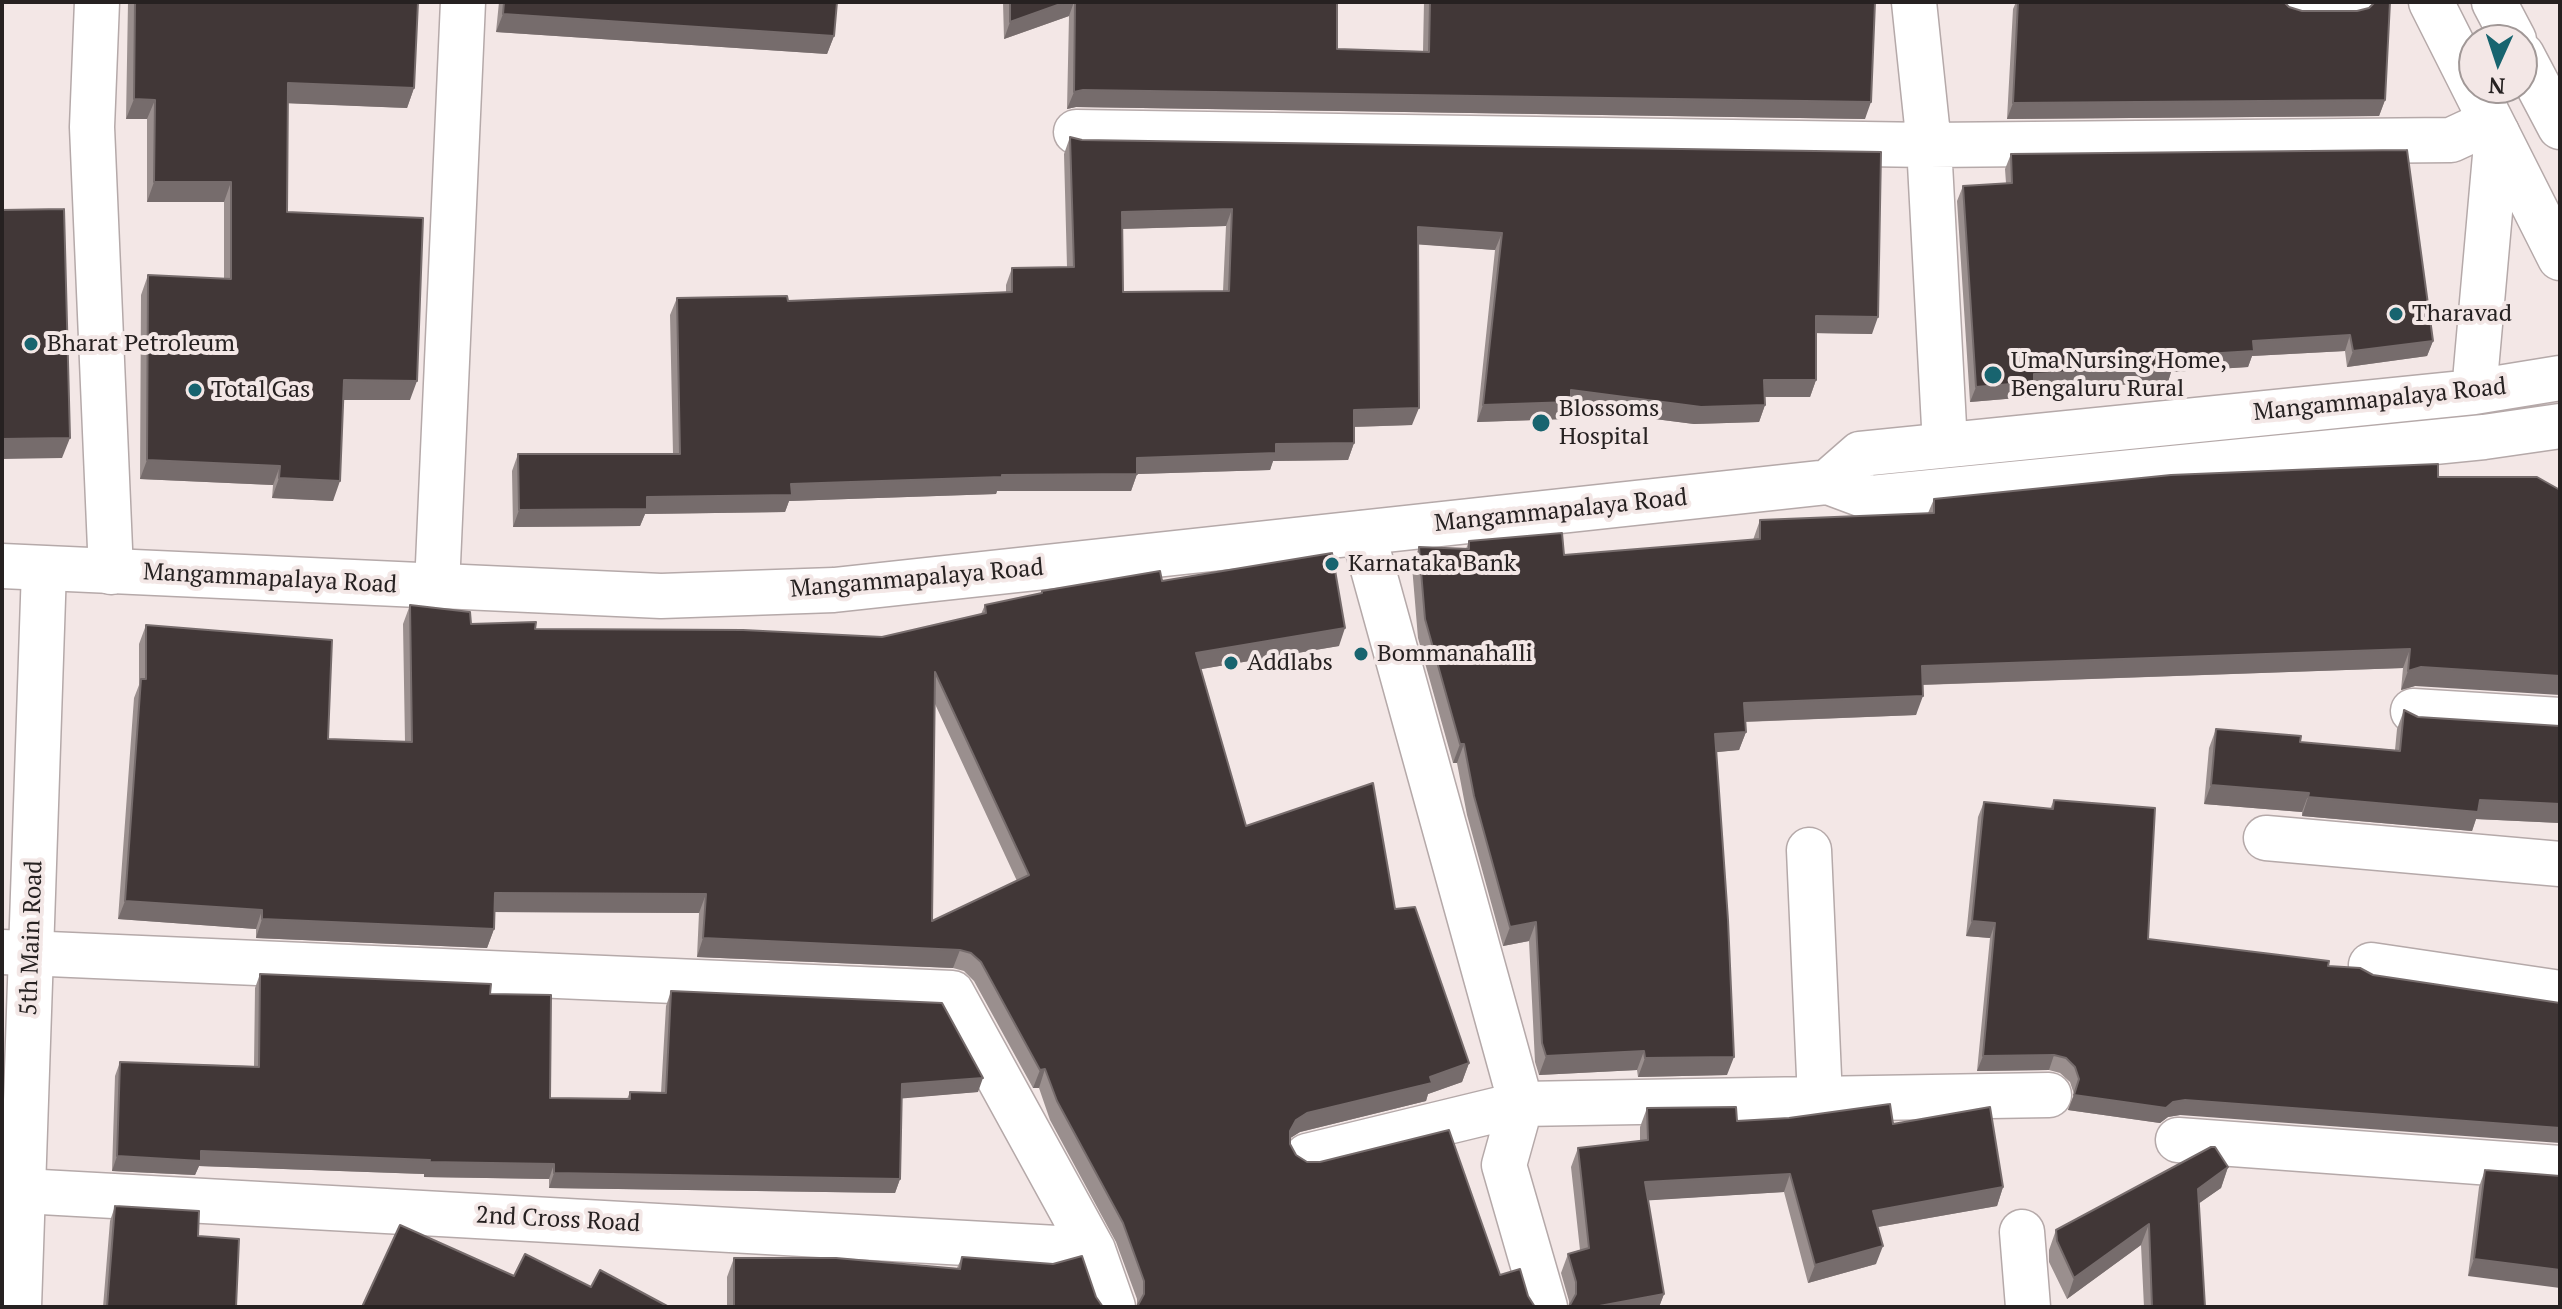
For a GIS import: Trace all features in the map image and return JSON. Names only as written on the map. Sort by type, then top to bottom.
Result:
[{"type":"main road","points":[[97,2],[92,127],[111,572]]},
{"type":"main road","points":[[437,586],[463,2]]},
{"type":"main road","points":[[1914,2],[1929,145],[1945,445]]},
{"type":"main road","points":[[2296,2],[2351,2]]},
{"type":"main road","points":[[2431,2],[2560,258]]},
{"type":"main road","points":[[2494,2],[2506,24]]},
{"type":"main road","points":[[2538,85],[2560,127]]},
{"type":"main road","points":[[1076,132],[1929,145],[2451,140],[2494,127]]},
{"type":"main road","points":[[2474,392],[2494,127]]},
{"type":"main road","name":"Mangammapalaya Road","points":[[1828,482],[1860,454],[2474,392],[2560,378]]},
{"type":"main road","name":"Mangammapalaya Road","points":[[23,568],[661,596],[834,590],[1828,482],[1871,498],[2484,437],[2560,426]]},
{"type":"main road","points":[[1363,533],[1521,1104],[1504,1165],[1545,1307]]},
{"type":"main road","name":"5th Main Road","points":[[19,1307],[23,1191],[16,1026],[23,568]]},
{"type":"main road","points":[[2413,711],[2560,720]]},
{"type":"main road","points":[[2266,838],[2560,864]]},
{"type":"main road","points":[[1809,850],[1820,1099]]},
{"type":"main road","points":[[17,952],[952,993],[1093,1250],[1113,1307]]},
{"type":"main road","points":[[2371,965],[2560,993]]},
{"type":"main road","points":[[1307,1156],[1521,1104],[2049,1095]]},
{"type":"main road","points":[[2178,1140],[2560,1168]]},
{"type":"main road","name":"2nd Cross Road","points":[[23,1191],[1093,1250]]},
{"type":"main road","points":[[2022,1232],[2028,1307]]},
{"type":"building","points":[[135,2],[418,2],[414,88],[288,83],[287,212],[423,218],[417,381],[344,380],[340,481],[279,478],[280,466],[147,460],[148,275],[231,279],[231,182],[154,182],[155,100],[134,99]]},
{"type":"building","points":[[504,2],[837,2],[834,36],[503,14]]},
{"type":"building","points":[[1010,2],[1066,2],[1010,22]]},
{"type":"building","points":[[1075,2],[1337,2],[1337,49],[1429,52],[1430,2],[1875,2],[1871,102],[1074,92]]},
{"type":"building","points":[[2018,2],[2284,2],[2302,11],[2357,11],[2369,8],[2375,2],[2390,2],[2385,100],[2013,103]]},
{"type":"building","points":[[1070,137],[1082,140],[1881,152],[1878,317],[1816,316],[1816,380],[1764,380],[1765,405],[1701,407],[1571,390],[1571,402],[1483,405],[1502,233],[1418,227],[1419,408],[1354,410],[1354,443],[1276,444],[1276,453],[1137,458],[1137,474],[1002,475],[791,484],[792,495],[647,497],[647,509],[519,510],[518,454],[680,454],[677,298],[787,296],[788,301],[1012,292],[1012,268],[1074,267]],"holes":[[[1232,209],[1229,291],[1123,292],[1122,212]]]},
{"type":"building","points":[[2407,150],[2433,341],[2353,351],[2350,335],[2253,341],[2254,351],[2173,356],[2173,366],[2034,374],[2034,382],[1976,387],[1963,186],[2012,183],[2011,154]]},
{"type":"building","name":"Bharat Petroleum","points":[[64,209],[70,438],[2,439],[2,210]]},
{"type":"building","points":[[2438,464],[2438,477],[2537,477],[2560,490],[2560,676],[2421,667],[2408,671],[2410,649],[1922,666],[1923,696],[1744,703],[1746,732],[1715,734],[1734,1057],[1645,1058],[1644,1051],[1546,1056],[1542,1043],[1536,922],[1510,927],[1474,796],[1464,744],[1460,744],[1425,619],[1419,547],[1469,549],[1469,541],[1562,533],[1564,555],[1760,539],[1760,520],[1934,513],[1934,499],[2171,475]]},
{"type":"building","points":[[1332,553],[1345,628],[1196,653],[1246,826],[1373,783],[1395,909],[1415,907],[1469,1063],[1430,1077],[1432,1083],[1307,1113],[1296,1120],[1290,1131],[1290,1144],[1296,1155],[1307,1162],[1320,1162],[1449,1130],[1500,1275],[1520,1269],[1528,1296],[1535,1307],[1135,1307],[1144,1294],[1144,1281],[1123,1223],[1057,1101],[1045,1069],[1040,1070],[981,962],[971,953],[703,938],[706,894],[495,893],[494,929],[262,919],[262,910],[125,901],[141,679],[146,679],[146,625],[332,640],[328,739],[412,742],[410,605],[470,612],[471,624],[536,622],[535,629],[743,630],[882,637],[986,613],[985,605],[1042,591],[1160,571],[1162,581]],"holes":[[[935,672],[1029,875],[932,921]]]},
{"type":"building","points":[[2404,710],[2418,717],[2560,726],[2560,804],[2480,800],[2478,812],[2211,785],[2216,729],[2301,736],[2300,742],[2400,751]]},
{"type":"building","points":[[2054,800],[2155,808],[2148,939],[2329,961],[2328,966],[2360,968],[2373,975],[2560,1003],[2560,1128],[2185,1100],[2173,1102],[2166,1108],[2074,1095],[2079,1079],[2075,1067],[2066,1058],[2054,1055],[1983,1056],[1995,923],[1972,921],[1984,802],[2053,809]]},
{"type":"building","points":[[260,974],[491,984],[490,994],[551,995],[550,1098],[630,1099],[630,1092],[666,1093],[671,991],[942,1003],[983,1078],[902,1084],[900,1179],[554,1173],[554,1164],[429,1162],[201,1151],[201,1161],[117,1156],[120,1062],[259,1067]]},
{"type":"building","points":[[1890,1104],[1893,1124],[1990,1107],[2003,1187],[1873,1211],[1883,1246],[1815,1265],[1790,1174],[1645,1182],[1664,1294],[1594,1307],[1567,1307],[1576,1294],[1568,1254],[1589,1248],[1578,1148],[1648,1140],[1647,1108],[1736,1107],[1737,1121],[1789,1118]]},
{"type":"building","points":[[2215,1147],[2228,1167],[2198,1189],[2205,1307],[2152,1307],[2149,1224],[2074,1278],[2057,1241],[2056,1230]]},
{"type":"building","points":[[2485,1170],[2560,1176],[2560,1270],[2474,1259]]},
{"type":"building","points":[[115,1206],[199,1211],[198,1236],[239,1239],[236,1307],[107,1307]]},
{"type":"building","points":[[400,1225],[514,1276],[525,1254],[591,1287],[600,1270],[669,1307],[362,1307]]},
{"type":"building","points":[[1082,1256],[1096,1297],[1103,1307],[734,1307],[734,1258],[836,1258],[960,1269],[962,1257],[1053,1264]]},
{"type":"place","name":"Tharavad","points":[[2396,314]]},
{"type":"place","name":"Bharat Petroleum","points":[[31,344]]},
{"type":"place","name":"Uma Nursing Home, Bengaluru Rural","points":[[1993,375]]},
{"type":"place","name":"Total Gas","points":[[195,390]]},
{"type":"place","name":"Blossoms Hospital","points":[[1541,423]]},
{"type":"place","name":"Karnataka Bank","points":[[1332,564]]},
{"type":"place","name":"Bommanahalli","points":[[1361,654]]},
{"type":"place","name":"Addlabs","points":[[1231,663]]}]
